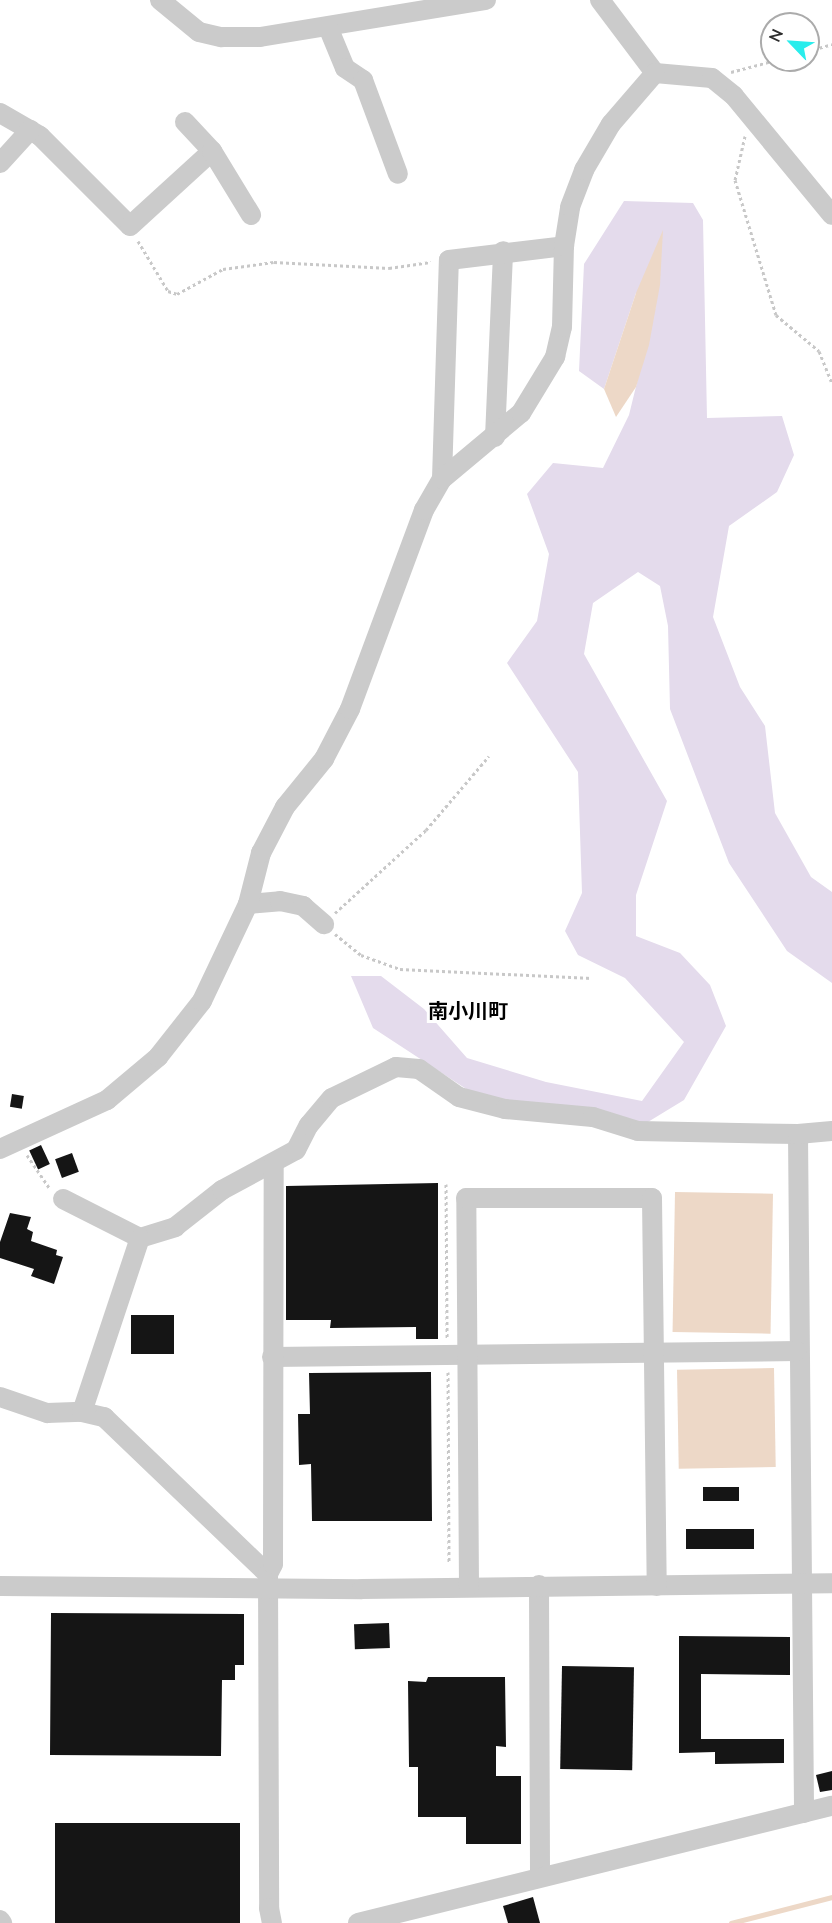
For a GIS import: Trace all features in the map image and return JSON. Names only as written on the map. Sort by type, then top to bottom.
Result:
[{"type":"street","points":[[160,0],[199,32],[221,37],[260,37],[486,0]]},
{"type":"street","points":[[600,0],[655,73],[712,78],[751,117],[832,214]]},
{"type":"street","points":[[328,27],[345,68],[363,80],[398,174]]},
{"type":"street","points":[[0,1149],[21,1142],[107,1100],[158,1057],[202,1000],[248,904],[261,853],[285,807],[324,759],[350,709],[424,510],[442,479],[521,413],[555,357],[562,327],[564,246],[570,207],[584,171],[611,124],[655,73]]},
{"type":"street","points":[[0,113],[40,136],[130,226],[212,151]]},
{"type":"street","points":[[185,122],[212,151],[251,215]]},
{"type":"street","points":[[0,163],[30,130]]},
{"type":"street","points":[[442,479],[449,260],[503,251],[564,246]]},
{"type":"street","points":[[495,437],[503,251]]},
{"type":"street","points":[[248,904],[280,901],[303,906],[324,924]]},
{"type":"street","points":[[63,1199],[140,1238],[175,1227],[222,1190],[274,1164],[296,1150],[309,1125],[332,1098],[396,1067],[419,1069],[459,1097],[506,1109],[593,1117],[638,1131],[798,1134],[832,1131]]},
{"type":"street","points":[[798,1134],[797,1351],[804,1813]]},
{"type":"street","points":[[272,1923],[269,1908],[268,1581],[273,1564],[274,1164]]},
{"type":"street","points":[[469,1586],[470,1353],[466,1198],[652,1198],[657,1586]]},
{"type":"street","points":[[82,1412],[140,1238]]},
{"type":"street","points":[[272,1357],[797,1351]]},
{"type":"street","points":[[0,1397],[47,1413],[82,1412],[104,1418],[268,1581]]},
{"type":"street","points":[[0,1586],[268,1581],[469,1586],[832,1583]]},
{"type":"street","points":[[539,1585],[540,1877]]},
{"type":"street","points":[[358,1923],[832,1806]]},
{"type":"path","points":[[712,78],[760,64]]},
{"type":"path","points":[[751,117],[735,180],[776,315],[819,351],[832,383]]},
{"type":"path","points":[[130,226],[168,291],[177,294],[224,269],[274,262],[389,268],[449,260]]},
{"type":"path","points":[[489,756],[426,830],[324,924],[361,955],[400,969],[592,978]]},
{"type":"path","points":[[21,1142],[43,1184],[63,1199]]},
{"type":"shaded area","points":[[624,201],[693,203],[703,220],[707,418],[782,416],[794,455],[777,492],[729,526],[713,617],[740,687],[765,726],[775,813],[811,877],[832,892],[832,983],[787,951],[729,863],[670,709],[668,626],[660,586],[638,572],[593,603],[584,654],[667,801],[636,895],[636,936],[680,953],[710,985],[726,1026],[684,1100],[643,1125],[477,1096],[373,1028],[351,976],[381,976],[424,1009],[467,1058],[546,1082],[642,1101],[684,1042],[625,978],[578,955],[565,931],[582,893],[578,772],[507,663],[537,621],[549,554],[527,494],[553,463],[603,468],[629,415],[656,305],[636,293],[604,389],[579,371],[584,264]]},
{"type":"shaded area","points":[[663,230],[660,285],[649,345],[636,387],[616,417],[604,389],[636,293]]},
{"type":"shaded area","points":[[675,1192],[773,1194],[771,1334],[673,1332]]},
{"type":"shaded area","points":[[774,1368],[776,1467],[679,1469],[677,1370]]},
{"type":"building","points":[[12,1094],[24,1096],[22,1109],[10,1107]]},
{"type":"building","points":[[41,1145],[50,1164],[38,1170],[29,1150]]},
{"type":"building","points":[[72,1153],[79,1172],[62,1178],[55,1159]]},
{"type":"building","points":[[438,1183],[438,1339],[416,1339],[416,1327],[330,1328],[331,1320],[286,1320],[286,1186]]},
{"type":"building","points":[[10,1213],[31,1217],[27,1229],[33,1232],[31,1241],[57,1250],[56,1255],[63,1257],[54,1284],[31,1276],[34,1269],[0,1258],[0,1242]]},
{"type":"building","points":[[131,1315],[174,1315],[174,1354],[131,1354]]},
{"type":"building","points":[[431,1372],[432,1521],[312,1521],[311,1464],[299,1465],[298,1414],[310,1414],[309,1373]]},
{"type":"building","points":[[703,1487],[739,1487],[739,1501],[703,1501]]},
{"type":"building","points":[[686,1529],[754,1529],[754,1549],[686,1549]]},
{"type":"building","points":[[51,1613],[244,1614],[244,1665],[235,1665],[235,1680],[222,1680],[221,1756],[50,1755]]},
{"type":"building","points":[[389,1623],[390,1648],[355,1649],[354,1624]]},
{"type":"building","points":[[679,1636],[790,1637],[790,1675],[701,1674],[701,1739],[784,1739],[784,1763],[715,1764],[715,1752],[679,1753]]},
{"type":"building","points":[[562,1666],[634,1667],[632,1770],[560,1769]]},
{"type":"building","points":[[428,1677],[505,1677],[506,1747],[496,1746],[496,1776],[521,1776],[521,1844],[466,1844],[466,1817],[418,1817],[418,1767],[409,1767],[408,1681],[426,1682]]},
{"type":"building","points":[[832,1771],[832,1790],[820,1792],[816,1775]]},
{"type":"building","points":[[55,1823],[240,1823],[240,1923],[55,1923]]},
{"type":"building","points":[[533,1897],[540,1923],[508,1923],[503,1906]]},
{"type":"waterway","points":[[731,1923],[832,1897]]},
{"type":"district","name":"南小川町","points":[[468,1010]]}]
